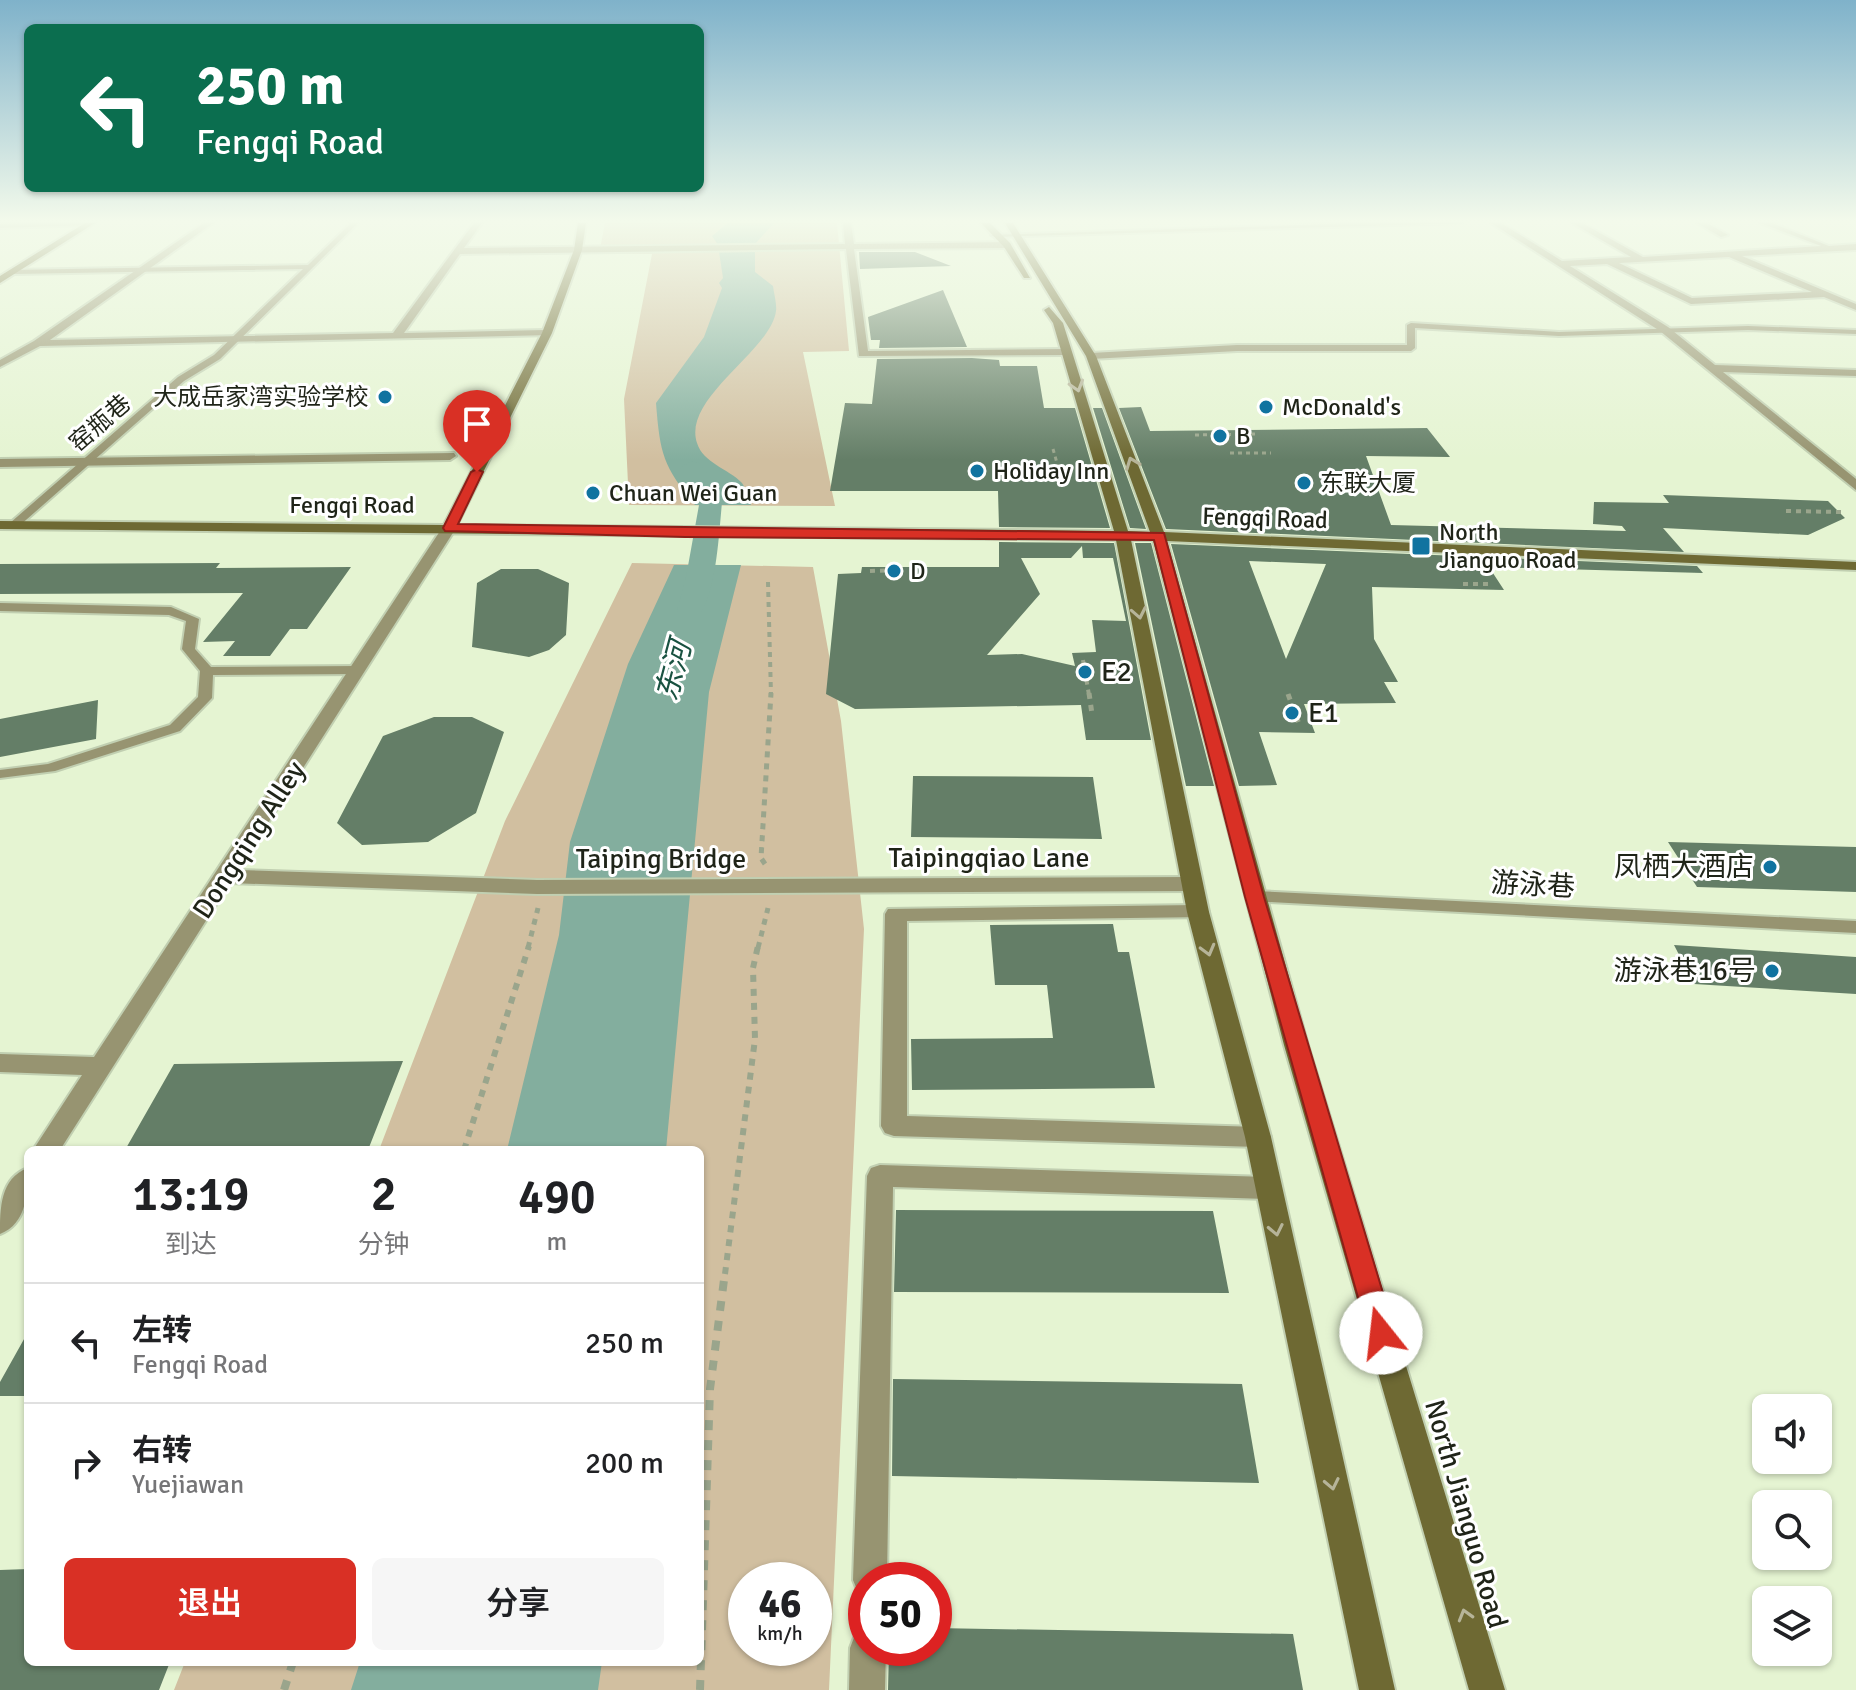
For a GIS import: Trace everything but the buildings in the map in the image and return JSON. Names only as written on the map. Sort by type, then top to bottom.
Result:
[{"type":"main road","points":[[449,528],[547,333],[559,302]]},
{"type":"main road","points":[[1044,302],[1058,323],[1123,537],[1198,912],[1258,1137],[1377,1690]]},
{"type":"main road","name":"North Jianguo Road","points":[[1058,302],[1091,356],[1159,536],[1255,897],[1487,1690]]},
{"type":"main road","name":"Fengqi Road","points":[[7,525],[1159,536],[1856,566]]},
{"type":"street","points":[[0,364],[38,343],[95,302]]},
{"type":"street","points":[[396,336],[421,302]]},
{"type":"street","points":[[856,302],[863,354],[1066,352]]},
{"type":"street","points":[[1620,302],[1664,329],[1856,486]]},
{"type":"street","points":[[38,343],[547,333]]},
{"type":"street","points":[[1711,368],[1856,373]]},
{"type":"street","points":[[0,463],[450,456]]},
{"type":"street","name":"Dongqing Alley","points":[[49,1146],[449,528]]},
{"type":"street","points":[[226,876],[537,887]]},
{"type":"street","name":"Taipingqiao Lane","points":[[785,887],[1193,884]]},
{"type":"street","name":"Taiping Bridge","points":[[537,887],[785,887]]},
{"type":"street","points":[[1198,912],[896,914],[894,1126],[1258,1137]]},
{"type":"street","points":[[0,1063],[101,1066]]},
{"type":"street","points":[[870,1562],[880,1176],[1267,1188]]},
{"type":"street","points":[[0,1222],[24,1185]]},
{"type":"street","points":[[867,1690],[868,1666]]},
{"type":"lane","name":"窑瓶巷","points":[[7,525],[181,379],[217,357],[273,302]]},
{"type":"lane","points":[[1091,356],[1237,348],[1411,348],[1411,325],[1559,334],[1664,329],[1856,332]]},
{"type":"lane","points":[[0,607],[171,611],[193,619],[188,649],[207,671],[205,698],[175,728],[50,768],[0,774]]},
{"type":"lane","points":[[207,671],[358,670]]},
{"type":"lane","name":"游泳巷","points":[[1255,897],[1856,927]]},
{"type":"path","points":[[1195,435],[1256,434]]},
{"type":"path","points":[[1053,449],[1059,470]]},
{"type":"path","points":[[1230,453],[1271,453]]},
{"type":"path","points":[[1786,511],[1841,512]]},
{"type":"path","points":[[870,571],[903,570]]},
{"type":"path","points":[[704,1570],[710,1389],[755,1039],[753,968],[767,909],[785,887],[761,858],[769,774],[771,613],[768,582]]},
{"type":"path","points":[[1463,584],[1491,584]]},
{"type":"path","points":[[1083,660],[1092,714]]},
{"type":"path","points":[[1288,694],[1300,727]]},
{"type":"path","points":[[465,1146],[538,917],[537,887]]},
{"type":"path","points":[[284,1690],[292,1666]]},
{"type":"path","points":[[700,1690],[701,1666]]},
{"type":"shaded area","points":[[643,302],[844,302],[849,351],[803,352],[835,506],[629,505],[624,399]]},
{"type":"shaded area","points":[[632,563],[813,567],[841,721],[864,929],[832,1625],[832,1562],[728,1562],[728,1666],[830,1666],[829,1690],[174,1690],[183,1666],[704,1666],[704,1146],[381,1146],[505,821]]},
{"type":"water","points":[[717,302],[776,302],[771,326],[714,392],[702,409],[696,426],[700,450],[710,461],[742,483],[751,505],[695,505],[676,480],[665,458],[656,403],[704,337]]},
{"type":"water","points":[[674,565],[741,565],[709,692],[666,1146],[508,1146],[559,935],[570,842],[628,664]]},
{"type":"water","points":[[359,1666],[601,1666],[598,1690],[351,1690]]},
{"type":"waterway","name":"东河","points":[[690,610],[699,577],[712,493],[691,468]]},
{"type":"place","name":"大成岳家湾实验学校","points":[[385,397]]},
{"type":"place","name":"McDonald's","points":[[1266,407]]},
{"type":"place","name":"B","points":[[1220,436]]},
{"type":"place","name":"Holiday Inn","points":[[977,471]]},
{"type":"place","name":"东联大厦","points":[[1304,483]]},
{"type":"place","name":"Chuan Wei Guan","points":[[593,493]]},
{"type":"place","name":"North Jianguo Road","points":[[1421,546]]},
{"type":"place","name":"D","points":[[894,571]]},
{"type":"place","name":"E2","points":[[1085,672]]},
{"type":"place","name":"E1","points":[[1292,713]]},
{"type":"place","name":"凤栖大酒店","points":[[1770,867]]},
{"type":"place","name":"游泳巷16号","points":[[1772,971]]},
{"type":"route","points":[[477,472],[449,528],[1159,536],[1296,1045],[1381,1333]]}]
